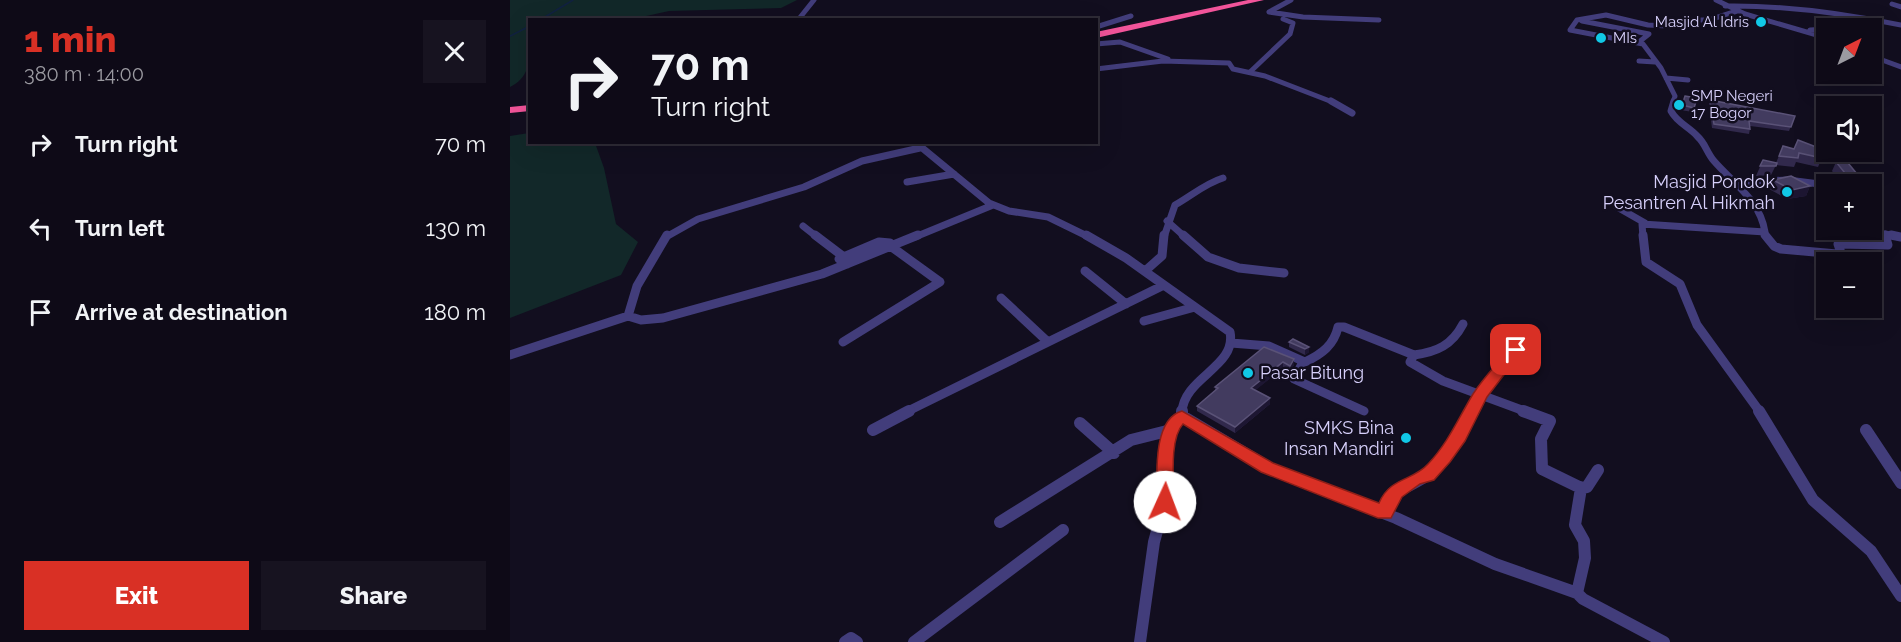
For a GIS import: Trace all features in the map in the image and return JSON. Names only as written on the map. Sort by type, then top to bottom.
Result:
[{"type":"highway","points":[[1098,28],[1238,0]]},
{"type":"highway","points":[[1098,35],[1260,0]]},
{"type":"highway","points":[[510,112],[528,110]]},
{"type":"street","points":[[800,18],[814,0]]},
{"type":"street","points":[[1269,12],[1291,0]]},
{"type":"street","points":[[1716,0],[1737,11],[1816,34]]},
{"type":"street","points":[[1892,4],[1901,7]]},
{"type":"street","points":[[1725,6],[1764,5],[1846,13],[1901,25]]},
{"type":"street","points":[[1737,11],[1709,20],[1682,20],[1667,26],[1648,25],[1606,15],[1577,20],[1572,24],[1571,32],[1639,42],[1666,78],[1675,96],[1671,111],[1674,117],[1699,137],[1709,155],[1737,182],[1760,211],[1766,229],[1763,232]]},
{"type":"street","points":[[1269,12],[1358,23],[1379,20]]},
{"type":"street","points":[[1250,72],[1286,39],[1294,25],[1289,20],[1270,15],[1269,12]]},
{"type":"street","points":[[1098,27],[1131,16]]},
{"type":"street","points":[[1577,20],[1649,34],[1639,42]]},
{"type":"street","points":[[1802,30],[1816,29]]},
{"type":"street","points":[[1098,44],[1120,42],[1173,61]]},
{"type":"street","points":[[1882,60],[1901,67]]},
{"type":"street","points":[[1098,69],[1173,61],[1229,63],[1232,72],[1250,72],[1343,106],[1352,113]]},
{"type":"street","points":[[1639,62],[1654,62]]},
{"type":"street","points":[[1666,78],[1688,80]]},
{"type":"street","points":[[628,316],[627,308],[633,295],[655,253],[669,233],[710,216],[823,181],[860,162],[917,145],[993,205],[1009,211],[1042,216],[1063,223],[1118,253],[1230,332],[1232,343],[1226,355],[1192,388],[1182,407],[1182,416],[1171,429],[1165,459],[1165,502],[1154,542],[1140,642]]},
{"type":"street","points":[[907,182],[954,174]]},
{"type":"street","points":[[1145,272],[1162,256],[1167,221],[1178,202],[1223,177]]},
{"type":"street","points":[[1737,182],[1788,180],[1816,184]]},
{"type":"street","points":[[891,244],[993,205]]},
{"type":"street","points":[[1617,207],[1645,223],[1763,232],[1777,247],[1837,254],[1841,253],[1838,244],[1885,246],[1887,245],[1885,234],[1901,237]]},
{"type":"street","points":[[1167,221],[1208,257],[1239,268],[1284,273]]},
{"type":"street","points":[[1645,223],[1641,226],[1646,262],[1680,284],[1697,325],[1776,436],[1813,500],[1871,551],[1901,596]]},
{"type":"street","points":[[804,226],[845,261]]},
{"type":"street","points":[[510,355],[628,316],[646,320],[683,313],[815,276],[879,242],[891,244],[940,282],[873,321],[843,342]]},
{"type":"street","points":[[1085,271],[1126,304]]},
{"type":"street","points":[[873,430],[1162,285]]},
{"type":"street","points":[[1001,298],[1048,342]]},
{"type":"street","points":[[1144,321],[1195,308]]},
{"type":"street","points":[[1232,343],[1269,346],[1303,362],[1319,357],[1332,342],[1338,327],[1353,330],[1414,355],[1444,349],[1463,324]]},
{"type":"street","points":[[1384,513],[1395,492],[1414,479],[1428,476],[1444,458],[1457,441],[1480,395],[1516,350]]},
{"type":"street","points":[[1414,355],[1409,360],[1412,364],[1430,375],[1550,421],[1541,439],[1542,469],[1581,488],[1587,487],[1598,470]]},
{"type":"street","points":[[1303,362],[1294,379],[1364,411]]},
{"type":"street","points":[[1182,416],[1267,468],[1384,513],[1495,564],[1577,593],[1583,599],[1623,618],[1664,642]]},
{"type":"street","points":[[1080,423],[1114,453]]},
{"type":"street","points":[[1000,522],[1139,436],[1171,429]]},
{"type":"street","points":[[1866,430],[1901,483]]},
{"type":"street","points":[[1577,593],[1587,550],[1586,539],[1575,525],[1581,488]]},
{"type":"street","points":[[914,642],[1063,530]]},
{"type":"street","points":[[844,642],[851,638],[857,642]]},
{"type":"green space","points":[[510,0],[797,0],[781,8],[669,11],[637,18],[528,18],[528,67],[518,82],[510,87]]},
{"type":"green space","points":[[528,133],[528,144],[595,144],[604,168],[616,224],[638,242],[621,275],[510,318],[510,136]]},
{"type":"building","points":[[1685,96],[1697,98],[1694,108],[1682,105]]},
{"type":"building","points":[[1710,100],[1795,116],[1791,127],[1749,121],[1750,129],[1714,124]]},
{"type":"building","points":[[1798,140],[1816,147],[1816,157],[1799,153],[1798,158],[1779,156],[1783,146],[1794,149]]},
{"type":"building","points":[[1763,160],[1777,163],[1776,166],[1760,166]]},
{"type":"building","points":[[1836,162],[1848,163],[1857,174],[1846,174]]},
{"type":"building","points":[[1791,176],[1810,186],[1792,190],[1773,180]]},
{"type":"building","points":[[1293,339],[1309,347],[1305,349],[1289,342]]},
{"type":"building","points":[[1264,347],[1294,359],[1290,366],[1283,362],[1251,388],[1270,398],[1235,427],[1197,406],[1218,388],[1215,387]]},
{"type":"waterway","points":[[543,18],[573,0]]},
{"type":"waterway","points":[[510,36],[528,27]]},
{"type":"place","name":"Masjid Al Idris","points":[[1761,22]]},
{"type":"place","name":"MIs","points":[[1601,38]]},
{"type":"place","name":"SMP Negeri 17 Bogor","points":[[1679,105]]},
{"type":"place","name":"Masjid Pondok Pesantren Al Hikmah","points":[[1787,192]]},
{"type":"place","name":"Pasar Bitung","points":[[1248,373]]},
{"type":"place","name":"SMKS Bina Insan Mandiri","points":[[1406,438]]},
{"type":"route","points":[[1165,502],[1167,478],[1165,459],[1171,428],[1172,424],[1182,416],[1221,442],[1267,468],[1384,513],[1386,505],[1395,492],[1414,479],[1428,476],[1444,458],[1457,441],[1480,395],[1516,350]]}]
